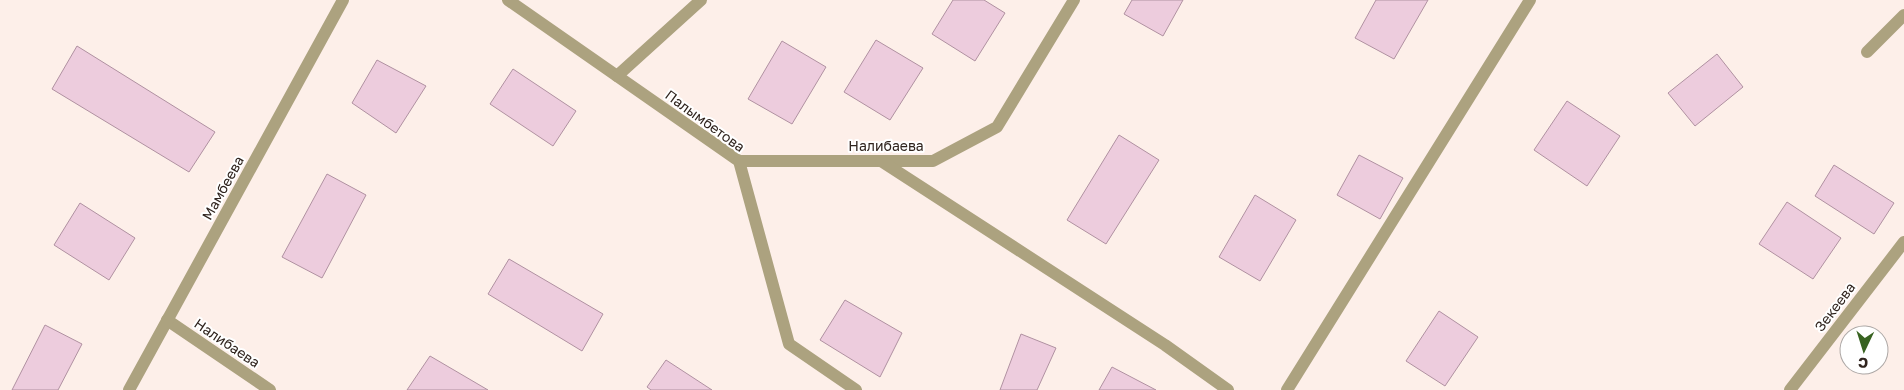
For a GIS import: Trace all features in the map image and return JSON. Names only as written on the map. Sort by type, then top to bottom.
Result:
[{"type":"street","name":"Мамбеева","points":[[129,390],[343,0]]},
{"type":"street","name":"Палымбетова","points":[[508,0],[738,161],[789,344],[856,390]]},
{"type":"street","points":[[617,76],[701,0]]},
{"type":"street","name":"Налибаева","points":[[738,161],[933,161],[996,127],[1074,0]]},
{"type":"street","points":[[1287,390],[1530,0]]},
{"type":"street","points":[[1867,52],[1904,15]]},
{"type":"street","points":[[881,161],[1165,345],[1228,390]]},
{"type":"street","name":"Зекеева","points":[[1790,390],[1904,242]]},
{"type":"street","name":"Налибаева","points":[[167,320],[270,390]]},
{"type":"building","points":[[953,0],[984,0],[1005,13],[975,61],[932,34]]},
{"type":"building","points":[[1132,0],[1183,0],[1163,36],[1124,14]]},
{"type":"building","points":[[1376,0],[1428,0],[1394,59],[1355,38]]},
{"type":"building","points":[[876,40],[923,68],[890,120],[844,92]]},
{"type":"building","points":[[782,41],[826,67],[792,124],[748,99]]},
{"type":"building","points":[[77,46],[215,132],[189,172],[52,89]]},
{"type":"building","points":[[1717,54],[1743,87],[1695,126],[1668,93]]},
{"type":"building","points":[[377,60],[426,86],[396,133],[352,103]]},
{"type":"building","points":[[513,69],[576,111],[553,146],[490,104]]},
{"type":"building","points":[[1567,101],[1620,136],[1587,186],[1534,150]]},
{"type":"building","points":[[1119,135],[1159,160],[1106,244],[1067,220]]},
{"type":"building","points":[[1359,155],[1403,178],[1380,219],[1337,195]]},
{"type":"building","points":[[1834,165],[1894,203],[1874,234],[1815,196]]},
{"type":"building","points":[[327,174],[366,195],[322,278],[282,257]]},
{"type":"building","points":[[1255,195],[1296,220],[1260,281],[1219,257]]},
{"type":"building","points":[[1787,202],[1841,238],[1813,279],[1759,244]]},
{"type":"building","points":[[80,203],[135,238],[109,280],[54,245]]},
{"type":"building","points":[[509,259],[603,314],[582,351],[488,294]]},
{"type":"building","points":[[845,300],[902,333],[880,377],[820,340]]},
{"type":"building","points":[[1439,311],[1478,337],[1445,386],[1406,361]]},
{"type":"building","points":[[45,325],[82,344],[58,390],[12,390]]},
{"type":"building","points":[[1021,334],[1056,348],[1037,390],[1000,390]]},
{"type":"building","points":[[430,356],[488,390],[407,390]]},
{"type":"building","points":[[666,360],[712,390],[651,390],[647,387]]},
{"type":"building","points":[[1112,367],[1156,390],[1099,390]]}]
